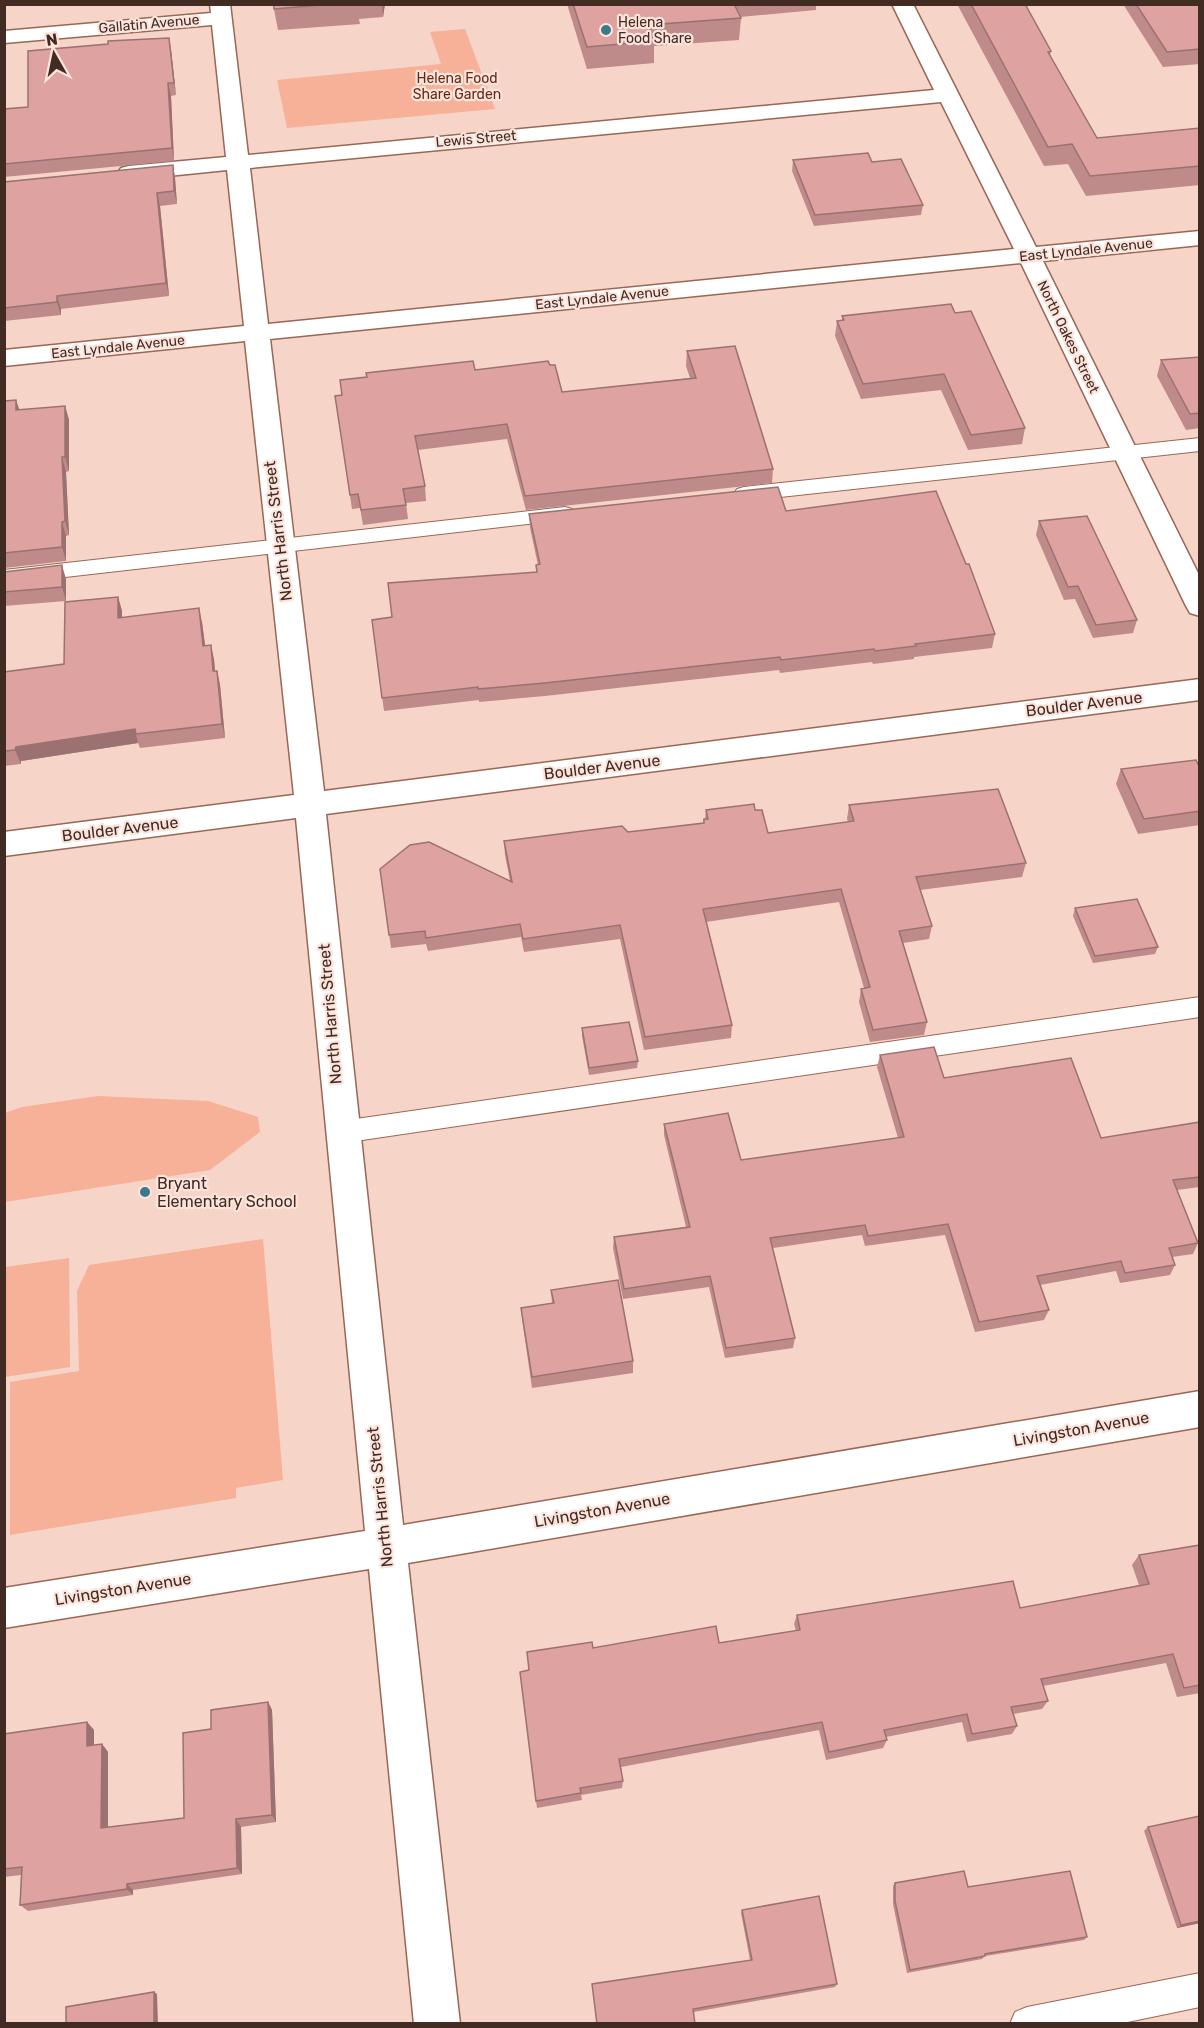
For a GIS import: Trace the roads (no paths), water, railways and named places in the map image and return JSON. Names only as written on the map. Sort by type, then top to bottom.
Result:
[{"type":"street","name":"North Oakes Street","points":[[902,4],[1029,256],[1200,606]]},
{"type":"street","name":"Gallatin Avenue","points":[[4,37],[221,11]]},
{"type":"street","name":"North Harris Street","points":[[221,11],[255,333],[310,805],[342,1132],[437,2024]]},
{"type":"street","name":"Lewis Street","points":[[112,175],[948,95]]},
{"type":"street","name":"East Lyndale Avenue","points":[[4,358],[1200,238]]},
{"type":"street","name":"Boulder Avenue","points":[[4,844],[1200,689]]},
{"type":"street","name":"Livingston Avenue","points":[[4,1608],[386,1547],[1200,1409]]},
{"type":"lane","points":[[722,497],[1200,444]]},
{"type":"lane","points":[[4,577],[579,512]]},
{"type":"lane","points":[[342,1132],[1200,1006]]},
{"type":"lane","points":[[1028,2024],[1200,1990]]},
{"type":"place","name":"Helena Food Share","points":[[606,30]]},
{"type":"place","name":"Bryant Elementary School","points":[[145,1192]]},
{"type":"park label","name":"Helena Food Share Garden","points":[[457,86]]}]
